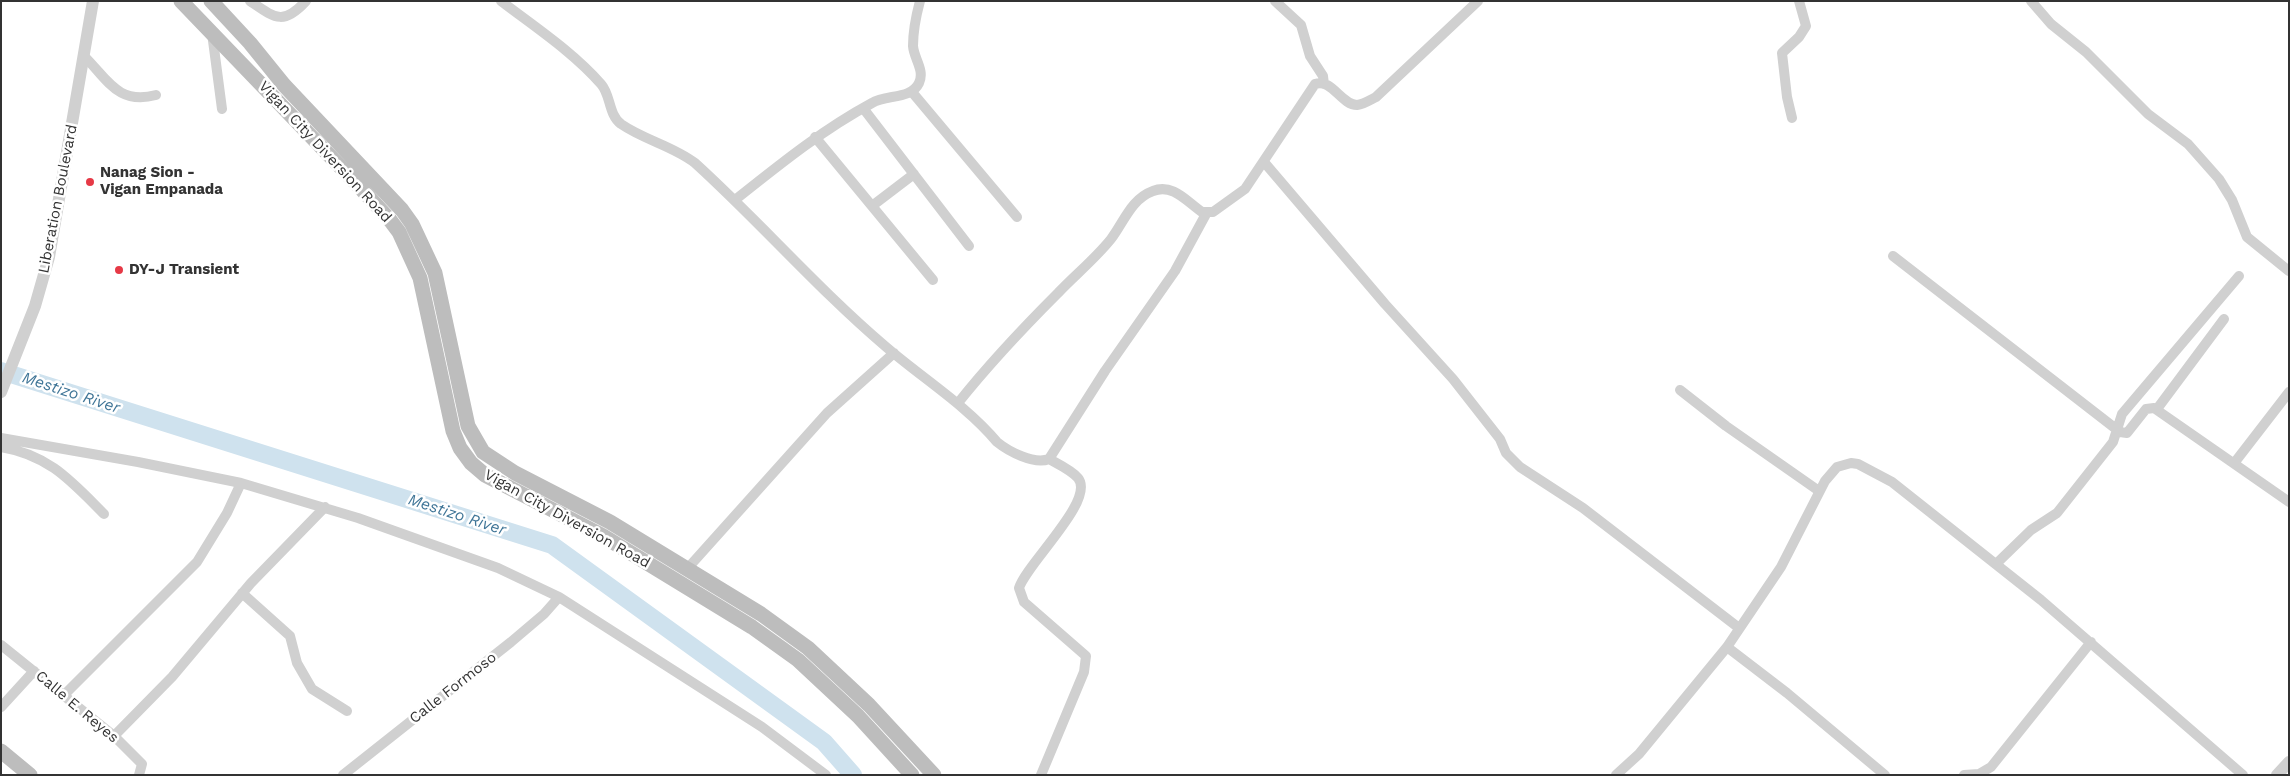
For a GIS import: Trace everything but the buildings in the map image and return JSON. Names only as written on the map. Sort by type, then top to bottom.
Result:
[{"type":"main road","name":"Vigan City Diversion Road","points":[[181,1],[355,182],[399,232],[420,278],[453,431],[460,448],[471,463],[507,487],[602,536],[669,567],[687,568],[761,614],[808,648],[869,705],[934,775]]},
{"type":"main road","name":"Vigan City Diversion Road","points":[[211,1],[250,43],[284,85],[402,210],[412,224],[435,273],[468,426],[483,452],[515,473],[610,522],[798,660],[858,716],[912,775]]},
{"type":"main road","points":[[234,56],[250,43]]},
{"type":"main road","points":[[1,751],[30,775]]},
{"type":"street","name":"Liberation Boulevard","points":[[1,392],[24,336],[49,257],[93,1]]},
{"type":"street","points":[[250,1],[269,14],[282,18],[290,16],[306,1]]},
{"type":"street","points":[[501,1],[589,71],[605,88],[613,113],[622,124],[686,156],[735,200],[824,289],[936,389],[958,403],[1004,448],[1042,461],[1048,459],[1105,371],[1175,272],[1206,214],[1238,197],[1246,189],[1312,88],[1317,83],[1324,84],[1352,104],[1360,104],[1376,97],[1478,1]]},
{"type":"street","points":[[735,200],[815,137],[877,100],[912,92],[921,76],[914,47],[920,1]]},
{"type":"street","points":[[1275,1],[1301,24],[1310,56],[1323,76],[1324,84]]},
{"type":"street","points":[[1792,118],[1787,97],[1782,53],[1799,37],[1806,26],[1799,1]]},
{"type":"street","points":[[2031,1],[2051,24],[2086,52],[2148,114],[2188,144],[2219,179],[2228,193],[2247,237],[2289,271]]},
{"type":"street","points":[[212,32],[222,109]]},
{"type":"street","points":[[84,56],[124,95],[138,99],[156,95]]},
{"type":"street","points":[[912,92],[1017,217]]},
{"type":"street","points":[[863,108],[969,246]]},
{"type":"street","points":[[815,137],[933,280]]},
{"type":"street","points":[[1264,162],[1385,304],[1453,379],[1500,439],[1506,453],[1520,467],[1583,508],[1740,628]]},
{"type":"street","points":[[872,206],[914,174]]},
{"type":"street","points":[[958,403],[984,371],[1027,325],[1101,251],[1126,214],[1142,196],[1160,189],[1170,190],[1206,214]]},
{"type":"street","points":[[1893,256],[2117,429],[2126,433],[2146,409],[2157,409],[2235,462],[2289,502]]},
{"type":"street","points":[[1996,564],[2031,530],[2057,513],[2113,442],[2122,414],[2239,276]]},
{"type":"street","points":[[2157,409],[2224,319]]},
{"type":"street","points":[[687,568],[828,413],[894,353]]},
{"type":"street","points":[[1680,390],[1726,426],[1819,491]]},
{"type":"street","points":[[2235,462],[2289,392]]},
{"type":"street","points":[[1,438],[138,462],[241,483],[325,507],[498,568],[558,597],[762,727],[826,775]]},
{"type":"street","points":[[1,447],[25,452],[52,465],[104,514]]},
{"type":"street","points":[[1041,775],[1084,672],[1086,661],[1083,652],[1024,602],[1020,594],[1022,582],[1028,571],[1080,500],[1082,485],[1078,479],[1048,459]]},
{"type":"street","points":[[1616,775],[1640,754],[1727,647],[1781,567],[1819,491],[1837,467],[1843,464],[1858,464],[1892,482],[1996,564],[2091,642],[2243,775]]},
{"type":"street","points":[[64,696],[197,562],[227,513],[241,483]]},
{"type":"street","points":[[114,736],[172,677],[242,593],[325,507]]},
{"type":"street","points":[[242,593],[290,636],[297,663],[312,689],[347,711]]},
{"type":"street","name":"Calle Formoso","points":[[343,775],[511,642],[544,614],[558,597]]},
{"type":"street","points":[[1964,775],[1979,774],[1990,767],[2091,642]]},
{"type":"street","name":"Calle E. Reyes","points":[[1,645],[114,736],[142,764],[139,775]]},
{"type":"street","points":[[1727,647],[1787,693],[1885,775]]},
{"type":"street","points":[[1,707],[34,671]]},
{"type":"street","points":[[2277,775],[2289,762]]},
{"type":"waterway","name":"Mestizo River","points":[[1,371],[552,545],[824,742],[853,775]]},
{"type":"place","name":"Nanag Sion - Vigan Empanada","points":[[90,182]]},
{"type":"place","name":"DY-J Transient","points":[[119,270]]}]
